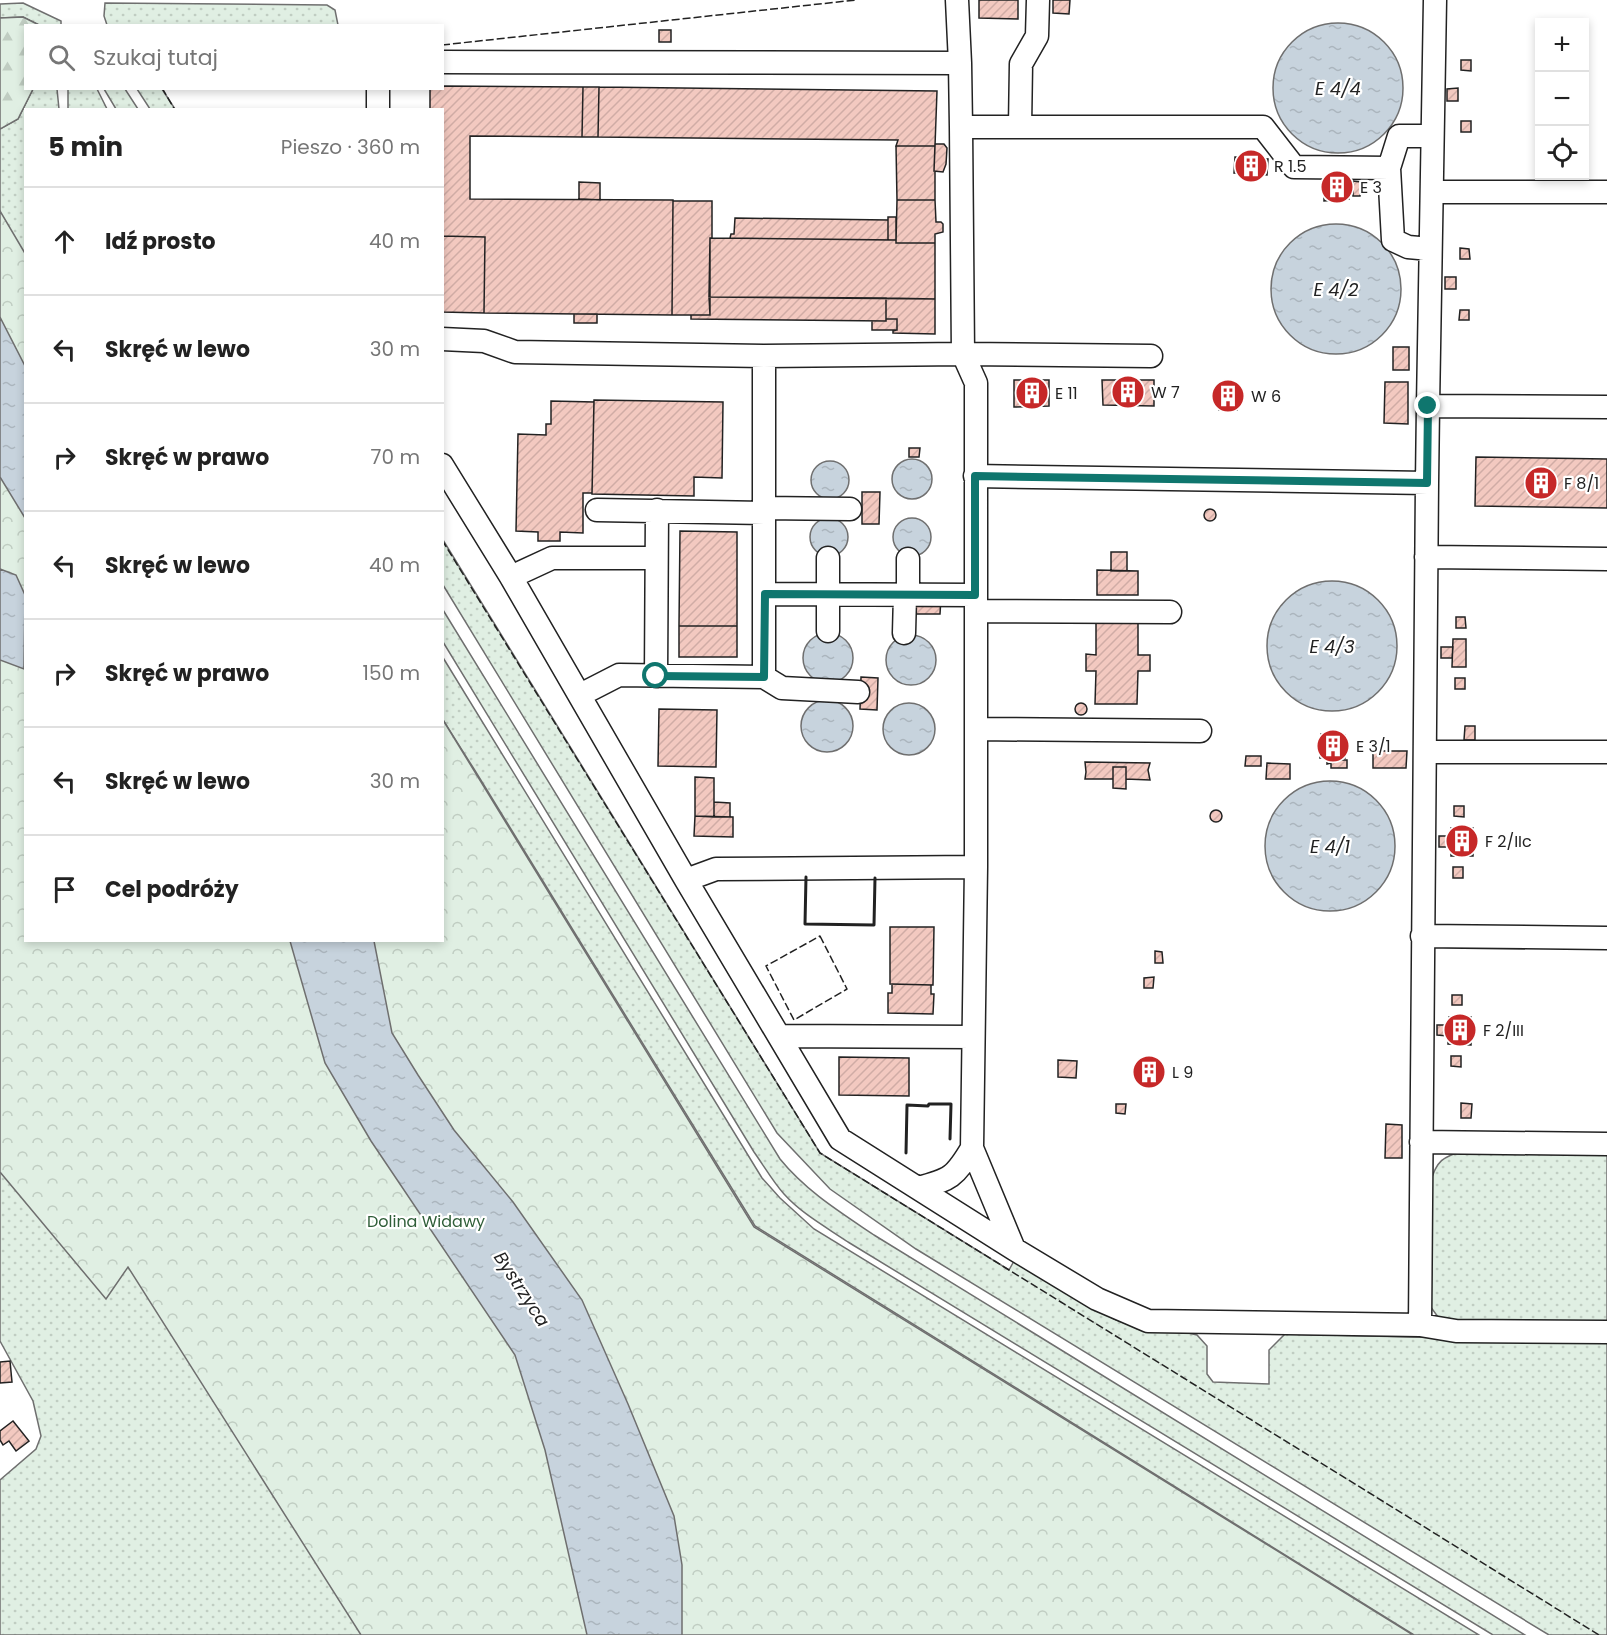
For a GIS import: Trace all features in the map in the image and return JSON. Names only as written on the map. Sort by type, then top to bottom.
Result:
[{"type":"lane","points":[[957,0],[960,63],[963,354],[976,383],[976,867],[972,1148],[1014,1249]]},
{"type":"lane","points":[[1020,127],[1021,64],[1037,36],[1038,0]]},
{"type":"lane","points":[[1420,1326],[1426,558],[1435,0]]},
{"type":"lane","points":[[444,62],[960,63]]},
{"type":"lane","points":[[378,90],[378,108]]},
{"type":"lane","points":[[961,127],[1263,127],[1294,167],[1389,168]]},
{"type":"lane","points":[[1431,249],[1408,247],[1393,240],[1389,168],[1399,136],[1432,136]]},
{"type":"lane","points":[[1432,192],[1607,192]]},
{"type":"lane","points":[[444,339],[484,341],[514,352],[764,356],[963,354],[1151,356]]},
{"type":"lane","points":[[764,356],[764,677]]},
{"type":"lane","points":[[1428,406],[1607,407]]},
{"type":"lane","points":[[444,468],[511,577],[686,880],[781,1036],[840,1139],[1096,1299],[1148,1321],[1420,1326],[1455,1331],[1607,1332]]},
{"type":"lane","points":[[975,476],[1427,483]]},
{"type":"lane","points":[[597,510],[850,509]]},
{"type":"lane","points":[[656,676],[657,510]]},
{"type":"lane","points":[[511,577],[552,558],[656,558]]},
{"type":"lane","points":[[828,558],[828,631]]},
{"type":"lane","points":[[1426,558],[1607,559]]},
{"type":"lane","points":[[904,633],[908,559]]},
{"type":"lane","points":[[765,594],[906,594],[976,603],[1170,612]]},
{"type":"lane","points":[[580,695],[619,675],[764,677],[782,688],[858,692]]},
{"type":"lane","points":[[976,729],[1200,731]]},
{"type":"lane","points":[[1425,752],[1607,752]]},
{"type":"lane","points":[[686,880],[716,869],[976,867]]},
{"type":"lane","points":[[1422,936],[1607,938]]},
{"type":"lane","points":[[781,1036],[973,1037]]},
{"type":"lane","points":[[1421,1142],[1607,1144]]},
{"type":"lane","points":[[918,1188],[944,1181],[959,1170],[972,1148]]},
{"type":"green space","points":[[23,3],[61,21],[61,24],[37,24],[23,17],[0,18],[0,4]]},
{"type":"green space","points":[[105,3],[327,5],[335,10],[338,24],[107,24],[104,16]]},
{"type":"green space","points":[[23,17],[37,24],[24,24],[24,90],[32,90],[18,119],[0,129],[0,18]]},
{"type":"green space","points":[[32,90],[57,90],[59,108],[24,108],[24,364],[0,317],[0,129],[18,119]]},
{"type":"green space","points":[[68,90],[98,90],[106,108],[68,108]]},
{"type":"green space","points":[[105,90],[126,90],[137,108],[115,108]]},
{"type":"green space","points":[[138,90],[163,90],[174,108],[149,108]]},
{"type":"green space","name":"Dolina Widawy","points":[[0,211],[24,252],[24,942],[444,942],[444,722],[754,1227],[1413,1635],[361,1635],[128,1267],[106,1299],[0,1172]]},
{"type":"green space","points":[[444,542],[820,1153],[1009,1270],[1014,1261],[1114,1319],[1138,1328],[1197,1335],[1207,1346],[1207,1374],[1213,1382],[1269,1384],[1269,1350],[1285,1334],[1452,1338],[1607,1338],[1607,1635],[1549,1635],[916,1249],[830,1189],[777,1133],[444,587]]},
{"type":"green space","points":[[444,612],[780,1159],[790,1171],[824,1200],[874,1235],[1525,1635],[1493,1635],[848,1242],[798,1208],[776,1184],[754,1152],[444,644]]},
{"type":"green space","points":[[444,659],[762,1178],[814,1229],[1479,1635],[1414,1635],[755,1226],[444,722]]},
{"type":"green space","points":[[0,1050],[377,1635],[0,1635],[0,1480],[36,1449],[41,1436],[33,1401],[0,1341]]},
{"type":"green space","points":[[1465,1150],[1607,1152],[1607,1327],[1453,1325],[1438,1317],[1430,1306],[1430,1184],[1435,1170],[1442,1161]]},
{"type":"water","name":"E 4/4","points":[[1338,23],[1363,28],[1384,42],[1398,63],[1403,88],[1398,113],[1384,134],[1363,148],[1338,153],[1313,148],[1292,134],[1278,113],[1273,88],[1278,63],[1292,42],[1313,28]]},
{"type":"water","name":"E 4/2","points":[[1336,224],[1361,229],[1382,243],[1396,264],[1401,289],[1396,314],[1382,335],[1361,349],[1336,354],[1311,349],[1290,335],[1276,314],[1271,289],[1276,264],[1290,243],[1311,229]]},
{"type":"water","points":[[0,317],[24,364],[24,516],[0,477]]},
{"type":"water","points":[[912,459],[926,465],[932,479],[926,493],[912,499],[898,493],[892,479],[898,465]]},
{"type":"water","points":[[830,461],[844,466],[849,480],[844,494],[830,499],[816,494],[811,480],[816,466]]},
{"type":"water","points":[[829,518],[842,524],[848,537],[842,550],[829,556],[816,550],[810,537],[816,524]]},
{"type":"water","points":[[912,518],[925,524],[931,537],[925,550],[912,556],[899,550],[893,537],[899,524]]},
{"type":"water","points":[[0,569],[16,575],[24,593],[24,669],[0,660]]},
{"type":"water","name":"E 4/3","points":[[1332,581],[1357,586],[1378,600],[1392,621],[1397,646],[1392,671],[1378,692],[1357,706],[1332,711],[1307,706],[1286,692],[1272,671],[1267,646],[1272,621],[1286,600],[1307,586]]},
{"type":"water","points":[[828,633],[842,637],[849,644],[853,658],[849,672],[842,679],[828,683],[814,679],[807,672],[803,658],[807,644],[814,637]]},
{"type":"water","points":[[906,635],[916,635],[929,642],[936,655],[936,665],[929,678],[916,685],[906,685],[897,681],[890,674],[886,665],[886,655],[890,646],[897,639]]},
{"type":"water","points":[[827,700],[841,704],[849,712],[853,726],[849,740],[841,748],[827,752],[813,748],[805,740],[801,726],[805,712],[813,704]]},
{"type":"water","points":[[909,703],[923,707],[931,715],[935,729],[931,743],[923,751],[909,755],[895,751],[887,743],[883,729],[887,715],[895,707]]},
{"type":"water","name":"E 4/1","points":[[1330,781],[1355,786],[1376,800],[1390,821],[1395,846],[1390,871],[1376,892],[1355,906],[1330,911],[1305,906],[1284,892],[1270,871],[1265,846],[1270,821],[1284,800],[1305,786]]},
{"type":"water","name":"Bystrzyca","points":[[290,942],[374,942],[392,1033],[454,1130],[513,1202],[582,1300],[674,1516],[682,1565],[682,1635],[587,1635],[545,1450],[515,1355],[371,1141],[325,1063]]},
{"type":"building","points":[[979,0],[1018,0],[1018,19],[979,18]]},
{"type":"building","points":[[1053,0],[1070,0],[1069,14],[1053,13]]},
{"type":"building","points":[[659,30],[671,30],[671,42],[659,42]]},
{"type":"building","points":[[1461,60],[1471,60],[1471,71],[1461,70]]},
{"type":"building","points":[[444,86],[583,87],[582,137],[470,136],[470,199],[673,200],[672,315],[484,313],[485,237],[444,236],[444,108],[430,108],[430,90],[444,90]]},
{"type":"building","points":[[583,87],[599,87],[598,137],[582,137]]},
{"type":"building","points":[[599,87],[937,91],[935,146],[896,146],[898,140],[598,137]]},
{"type":"building","points":[[1458,88],[1458,101],[1447,101],[1447,89]]},
{"type":"building","points":[[1461,121],[1471,121],[1471,132],[1461,132]]},
{"type":"building","points":[[935,144],[944,144],[947,148],[943,172],[934,171]]},
{"type":"building","points":[[896,146],[935,146],[935,200],[897,200]]},
{"type":"building","name":"R 1.5","points":[[1235,157],[1268,159],[1267,175],[1234,173]]},
{"type":"building","name":"E 3","points":[[1324,175],[1350,175],[1349,199],[1324,201]]},
{"type":"building","points":[[1353,181],[1361,182],[1360,196],[1353,196]]},
{"type":"building","points":[[579,182],[600,183],[600,200],[579,199]]},
{"type":"building","points":[[897,200],[935,200],[936,222],[943,224],[943,232],[935,234],[935,243],[896,243]]},
{"type":"building","points":[[673,201],[712,201],[710,315],[672,315]]},
{"type":"building","points":[[888,217],[896,217],[896,240],[888,240]]},
{"type":"building","points":[[735,218],[888,220],[888,240],[730,238],[731,234],[734,234]]},
{"type":"building","points":[[444,236],[485,237],[484,313],[444,312]]},
{"type":"building","points":[[710,238],[896,240],[896,243],[935,243],[935,299],[709,297]]},
{"type":"building","points":[[1460,248],[1469,249],[1470,259],[1460,259]]},
{"type":"building","points":[[1445,277],[1456,277],[1456,289],[1445,289]]},
{"type":"building","points":[[709,297],[886,298],[886,321],[691,319],[691,315],[710,315]]},
{"type":"building","points":[[886,298],[935,299],[935,334],[893,333],[897,330],[897,319],[886,319]]},
{"type":"building","points":[[1460,310],[1469,310],[1469,320],[1459,320]]},
{"type":"building","points":[[574,314],[597,314],[597,323],[574,323]]},
{"type":"building","points":[[886,319],[897,319],[897,330],[872,330],[872,321],[886,321]]},
{"type":"building","points":[[1393,347],[1409,347],[1409,370],[1393,370]]},
{"type":"building","name":"E 11","points":[[1014,380],[1049,380],[1049,406],[1014,407]]},
{"type":"building","name":"W 7","points":[[1102,380],[1154,380],[1154,406],[1103,405]]},
{"type":"building","points":[[1385,382],[1408,382],[1408,424],[1384,423]]},
{"type":"building","name":"W 6","points":[[1219,383],[1237,383],[1237,410],[1219,410]]},
{"type":"building","points":[[594,400],[723,402],[722,478],[694,477],[694,496],[592,494]]},
{"type":"building","points":[[551,401],[594,402],[592,493],[583,493],[583,533],[560,532],[560,541],[538,541],[538,532],[516,531],[518,434],[546,435],[546,424],[551,424]]},
{"type":"building","points":[[909,448],[920,448],[919,457],[909,457]]},
{"type":"building","name":"F 8/1","points":[[1476,457],[1607,459],[1607,508],[1475,506]]},
{"type":"building","points":[[862,492],[880,492],[879,524],[862,524]]},
{"type":"building","points":[[1212,509],[1216,515],[1212,521],[1208,521],[1204,513]]},
{"type":"building","points":[[680,531],[737,532],[737,626],[679,626]]},
{"type":"building","points":[[1111,552],[1127,552],[1127,571],[1111,571]]},
{"type":"building","points":[[1097,570],[1138,571],[1138,595],[1097,595]]},
{"type":"building","points":[[907,598],[941,598],[940,614],[907,614]]},
{"type":"building","points":[[1456,617],[1465,617],[1466,628],[1456,628]]},
{"type":"building","points":[[1096,622],[1138,622],[1138,655],[1150,655],[1150,671],[1138,671],[1137,704],[1095,704],[1096,671],[1086,671],[1086,654],[1096,655]]},
{"type":"building","points":[[679,626],[737,626],[737,657],[679,657]]},
{"type":"building","points":[[1453,639],[1466,639],[1466,667],[1452,667]]},
{"type":"building","points":[[1441,647],[1453,647],[1452,658],[1441,658]]},
{"type":"building","points":[[861,677],[878,678],[877,710],[860,709]]},
{"type":"building","points":[[1455,678],[1465,678],[1465,689],[1455,689]]},
{"type":"building","points":[[1083,703],[1087,709],[1083,715],[1079,715],[1075,707]]},
{"type":"building","points":[[659,709],[717,710],[716,767],[658,766]]},
{"type":"building","points":[[1465,726],[1475,726],[1475,740],[1464,740]]},
{"type":"building","name":"E 3/1","points":[[1321,734],[1345,735],[1345,758],[1320,758]]},
{"type":"building","points":[[1373,751],[1407,751],[1406,768],[1373,768]]},
{"type":"building","points":[[1246,756],[1261,756],[1261,766],[1245,766]]},
{"type":"building","points":[[1327,760],[1347,760],[1347,768],[1331,768],[1331,763],[1327,764]]},
{"type":"building","points":[[1085,762],[1150,763],[1148,770],[1150,780],[1126,779],[1126,767],[1113,767],[1113,779],[1085,779]]},
{"type":"building","points":[[1267,763],[1290,764],[1290,779],[1266,779]]},
{"type":"building","points":[[1113,767],[1126,767],[1126,789],[1113,788]]},
{"type":"building","points":[[695,777],[714,778],[714,817],[695,816]]},
{"type":"building","points":[[714,802],[730,803],[730,817],[714,817]]},
{"type":"building","points":[[1454,806],[1464,806],[1464,817],[1454,816]]},
{"type":"building","points":[[1218,810],[1222,816],[1218,822],[1214,822],[1210,814]]},
{"type":"building","points":[[695,816],[733,817],[733,837],[694,836]]},
{"type":"building","name":"F 2/IIc","points":[[1451,828],[1473,828],[1473,856],[1451,856]]},
{"type":"building","points":[[1439,836],[1451,836],[1451,847],[1439,847]]},
{"type":"building","points":[[1453,867],[1463,867],[1463,878],[1453,878]]},
{"type":"building","points":[[890,927],[934,927],[933,985],[890,984]]},
{"type":"building","points":[[1155,951],[1162,952],[1163,963],[1155,963]]},
{"type":"building","points":[[1154,977],[1153,988],[1144,988],[1144,978]]},
{"type":"building","points":[[892,984],[931,985],[931,994],[934,994],[933,1014],[888,1013],[888,993],[892,993]]},
{"type":"building","points":[[1452,995],[1462,995],[1462,1005],[1452,1005]]},
{"type":"building","name":"F 2/III","points":[[1449,1017],[1471,1017],[1471,1045],[1448,1044]]},
{"type":"building","points":[[1437,1025],[1448,1025],[1448,1036],[1437,1035]]},
{"type":"building","points":[[1451,1056],[1461,1056],[1461,1067],[1451,1066]]},
{"type":"building","points":[[839,1057],[909,1058],[909,1096],[839,1095]]},
{"type":"building","points":[[1058,1060],[1077,1061],[1076,1078],[1058,1077]]},
{"type":"building","name":"L 9","points":[[1140,1061],[1158,1061],[1158,1082],[1139,1082]]},
{"type":"building","points":[[1461,1103],[1472,1104],[1471,1118],[1461,1118]]},
{"type":"building","points":[[1116,1104],[1126,1104],[1125,1114],[1116,1113]]},
{"type":"building","points":[[1386,1124],[1402,1125],[1402,1158],[1385,1158]]},
{"type":"building","points":[[10,1361],[12,1382],[0,1383],[0,1362]]},
{"type":"building","points":[[13,1421],[29,1441],[16,1451],[9,1441],[3,1445],[0,1440],[0,1431]]},
{"type":"fence","points":[[444,45],[856,0]]},
{"type":"fence","points":[[163,90],[174,108]]},
{"type":"fence","points":[[444,543],[820,1153],[1599,1635]]},
{"type":"fence","points":[[820,936],[847,989],[794,1020],[766,966],[820,936]]},
{"type":"wall","points":[[806,877],[805,924],[874,925],[875,878]]},
{"type":"wall","points":[[906,1153],[907,1105],[951,1104],[950,1139]]},
{"type":"place","name":"R 1.5","points":[[1251,166]]},
{"type":"place","name":"E 3","points":[[1337,187]]},
{"type":"place","name":"W 7","points":[[1128,392]]},
{"type":"place","name":"E 11","points":[[1032,393]]},
{"type":"place","name":"W 6","points":[[1228,396]]},
{"type":"place","name":"F 8/1","points":[[1541,483]]},
{"type":"place","name":"E 3/1","points":[[1333,746]]},
{"type":"place","name":"F 2/IIc","points":[[1462,841]]},
{"type":"place","name":"F 2/III","points":[[1460,1030]]},
{"type":"place","name":"L 9","points":[[1149,1072]]},
{"type":"route","points":[[656,676],[764,677],[765,594],[975,595],[975,476],[1427,483],[1428,406]]}]
